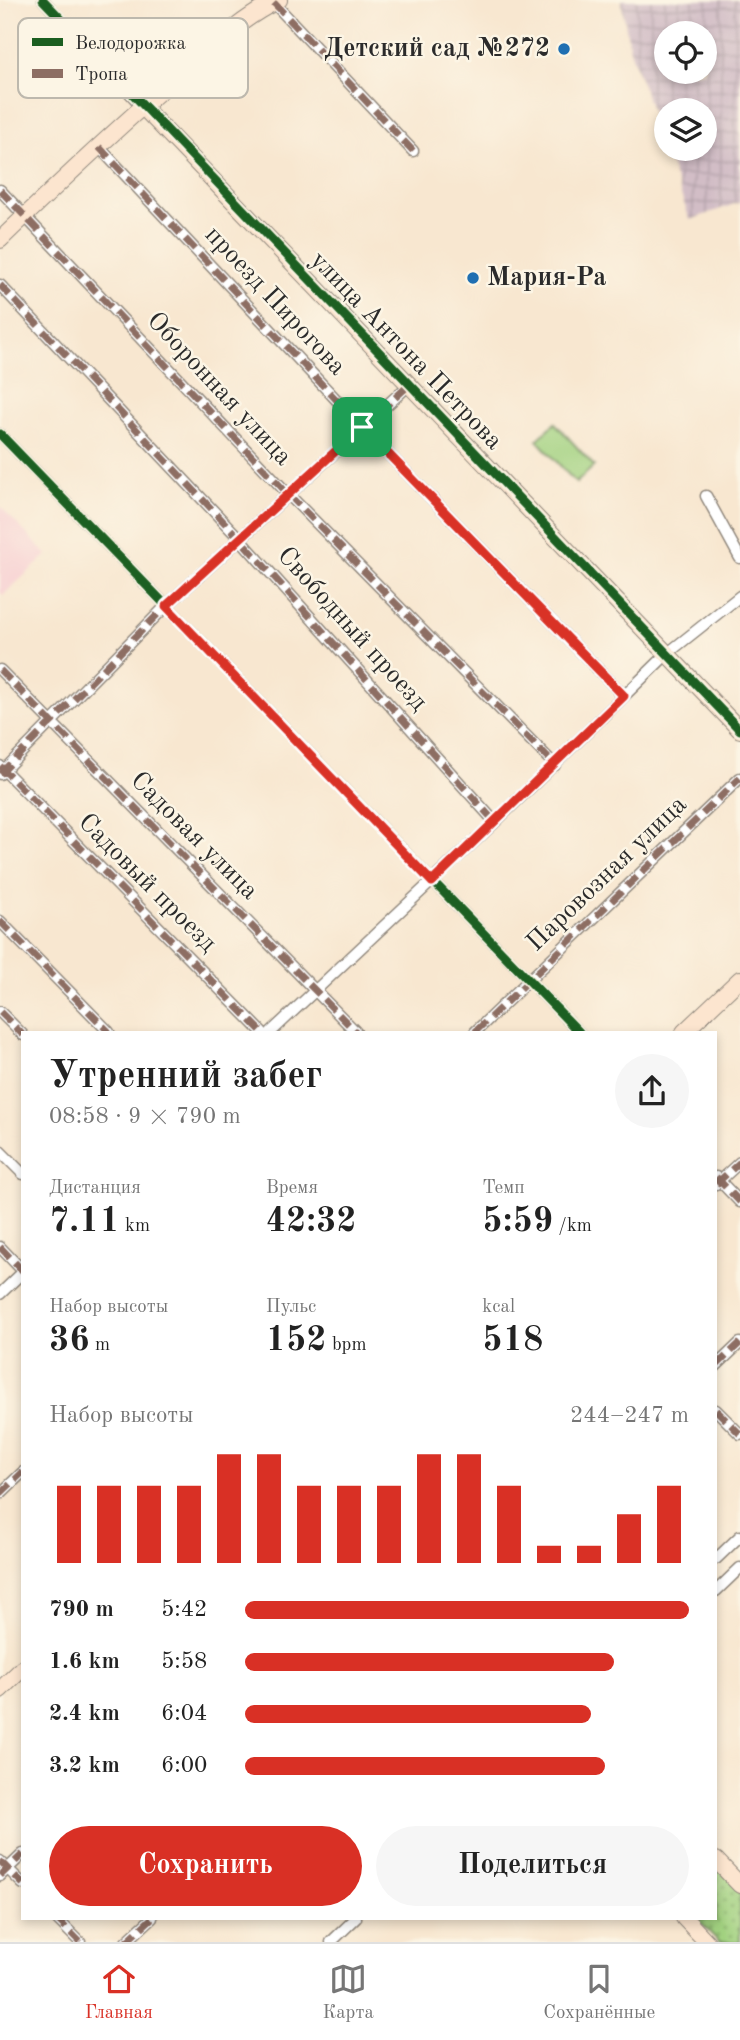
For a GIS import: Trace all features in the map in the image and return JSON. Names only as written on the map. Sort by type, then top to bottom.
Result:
[{"type":"street","name":"улица Антона Петрова","points":[[43,0],[60,18]]},
{"type":"street","points":[[248,21],[277,1],[413,151]]},
{"type":"street","name":"улица Антона Петрова","points":[[135,98],[740,730]]},
{"type":"street","points":[[0,240],[151,98]]},
{"type":"street","name":"проезд Пирогова","points":[[99,148],[362,427],[624,696]]},
{"type":"street","name":"Оборонная улица","points":[[0,190],[288,494],[555,765]]},
{"type":"street","name":"Свободный проезд","points":[[0,285],[239,538],[495,822]]},
{"type":"street","points":[[1,770],[166,606],[410,385]]},
{"type":"street","points":[[0,433],[578,1031]]},
{"type":"street","points":[[706,496],[740,558]]},
{"type":"street","points":[[272,1031],[555,765],[668,653],[740,596]]},
{"type":"street","name":"Садовая улица","points":[[0,670],[355,1031]]},
{"type":"street","name":"Садовый проезд","points":[[1,770],[261,1031]]},
{"type":"street","name":"Паровозная улица","points":[[476,1031],[740,778]]},
{"type":"street","points":[[0,920],[108,1031]]},
{"type":"street","points":[[685,1031],[740,979]]},
{"type":"street","points":[[0,1012],[21,1033]]},
{"type":"street","points":[[0,1151],[21,1172]]},
{"type":"street","points":[[740,1162],[717,1181],[740,1202]]},
{"type":"street","points":[[0,1247],[21,1270]]},
{"type":"street","points":[[0,1294],[21,1274]]},
{"type":"street","points":[[717,1365],[740,1343]]},
{"type":"street","points":[[717,1411],[740,1434]]},
{"type":"street","points":[[0,1494],[21,1474]]},
{"type":"street","points":[[717,1558],[740,1536]]},
{"type":"street","points":[[717,1590],[740,1568]]},
{"type":"street","points":[[0,1689],[21,1670]]},
{"type":"street","points":[[21,1856],[3,1869],[21,1882]]},
{"type":"street","points":[[717,1861],[740,1885]]},
{"type":"street","points":[[59,1920],[80,1942]]},
{"type":"street","points":[[126,1942],[150,1920]]},
{"type":"street","points":[[331,1942],[354,1920]]},
{"type":"street","points":[[686,1920],[707,1942]]},
{"type":"shaded area","points":[[621,0],[740,0],[740,202],[690,220],[669,161],[717,161],[717,98],[654,98],[654,118],[630,50]]},
{"type":"shaded area","points":[[0,506],[47,555],[3,595],[0,592]]},
{"type":"green space","points":[[555,423],[594,466],[576,483],[537,440]]},
{"type":"green space","points":[[717,1865],[740,1889],[740,1942],[719,1942],[698,1920],[717,1920]]},
{"type":"marked path","points":[[274,3],[413,151]]},
{"type":"marked path","points":[[99,147],[362,427],[624,696]]},
{"type":"marked path","points":[[0,190],[288,494],[555,765]]},
{"type":"marked path","points":[[0,285],[239,538],[495,822]]},
{"type":"marked path","points":[[0,774],[166,606],[409,385]]},
{"type":"marked path","points":[[0,670],[355,1031]]},
{"type":"marked path","points":[[0,766],[261,1031]]},
{"type":"marked path","points":[[476,1031],[740,778]]},
{"type":"marked path","points":[[0,921],[108,1031]]},
{"type":"marked path","points":[[0,1012],[21,1033]]},
{"type":"marked path","points":[[717,1183],[740,1162]]},
{"type":"marked path","points":[[717,1178],[740,1202]]},
{"type":"marked path","points":[[0,1247],[21,1269]]},
{"type":"marked path","points":[[717,1365],[740,1343]]},
{"type":"marked path","points":[[717,1411],[740,1434]]},
{"type":"marked path","points":[[0,1494],[21,1474]]},
{"type":"marked path","points":[[0,1876],[21,1856]]},
{"type":"marked path","points":[[0,1861],[21,1882]]},
{"type":"marked path","points":[[58,1920],[80,1942]]},
{"type":"marked path","points":[[126,1942],[150,1920]]},
{"type":"cycle path","points":[[43,0],[60,18]]},
{"type":"cycle path","points":[[137,98],[740,730]]},
{"type":"cycle path","points":[[0,434],[578,1031]]},
{"type":"place","name":"Детский сад №272","points":[[564,49]]},
{"type":"place","name":"Мария-Ра","points":[[473,278]]},
{"type":"route","points":[[362,427],[624,696],[432,882],[166,606],[362,427]]}]
